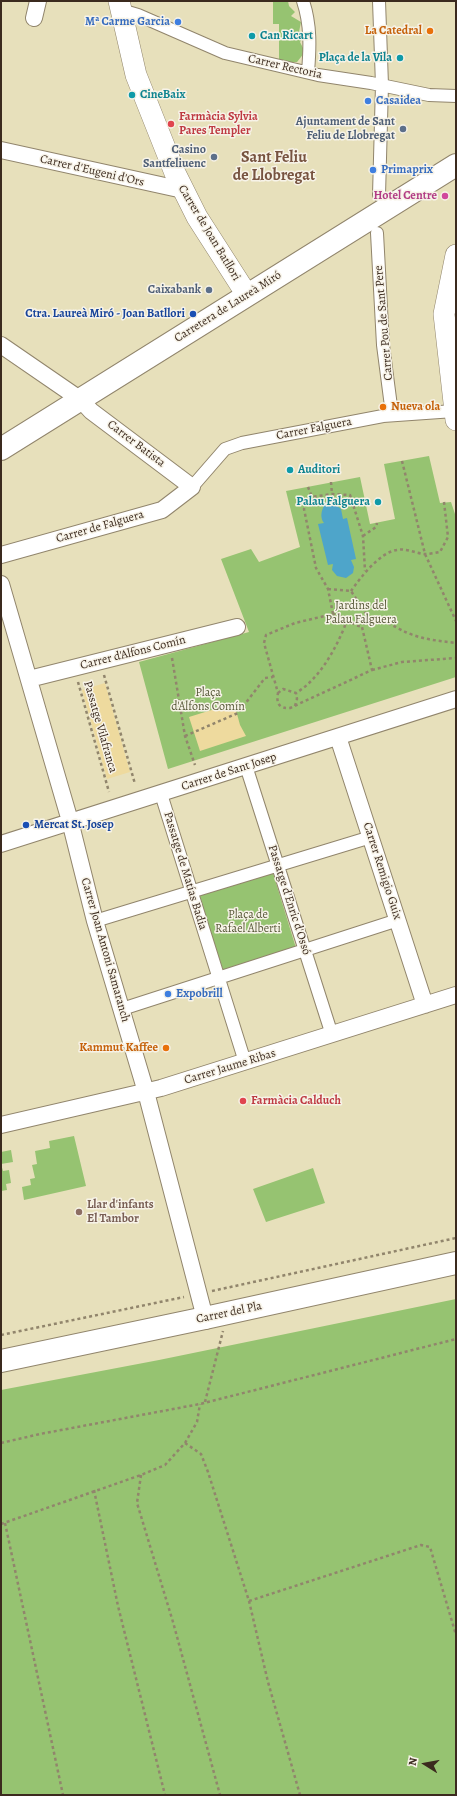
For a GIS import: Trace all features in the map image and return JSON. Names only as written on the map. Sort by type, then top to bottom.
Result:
[{"type":"main road","name":"Carretera de Laureà Miró","points":[[1,449],[74,395],[247,295],[456,165]]},
{"type":"main road","name":"Carrer del Pla","points":[[1,1361],[456,1263]]},
{"type":"street","points":[[34,18],[38,1]]},
{"type":"street","points":[[303,1],[308,15],[310,45],[308,72]]},
{"type":"street","points":[[379,1],[382,85],[379,196]]},
{"type":"street","name":"Carrer Rectoria","points":[[118,4],[138,15],[225,53],[308,72],[429,95],[456,96]]},
{"type":"street","name":"Carrer de Joan Batllori","points":[[118,4],[136,75],[175,173],[197,217],[247,295]]},
{"type":"street","name":"Carrer d'Eugeni d'Ors","points":[[1,150],[183,190]]},
{"type":"street","name":"Carrer Pou de Sant Pere","points":[[377,232],[383,345],[392,414]]},
{"type":"street","points":[[455,416],[444,314],[456,255]]},
{"type":"street","name":"Carrer Batista","points":[[1,345],[74,395],[91,411],[192,487]]},
{"type":"street","name":"Carrer Falguera","points":[[192,487],[225,449],[242,443],[392,414],[455,416]]},
{"type":"street","name":"Carrer de Falguera","points":[[1,555],[162,510],[192,487]]},
{"type":"street","name":"Carrer Joan Antoni Samaranch","points":[[1,584],[70,821],[95,921],[146,1092],[198,1294],[214,1316]]},
{"type":"street","name":"Carrer d'Alfons Comín","points":[[29,679],[237,627]]},
{"type":"street","name":"Carrer de Sant Josep","points":[[1,844],[70,821],[162,794],[456,699]]},
{"type":"street","name":"Carrer Remigio Guix","points":[[338,737],[425,1005]]},
{"type":"street","name":"Passatge d'Enric d'Ossó","points":[[246,766],[332,1035]]},
{"type":"street","name":"Passatge de Matías Badia","points":[[162,794],[245,1062]]},
{"type":"street","points":[[95,921],[371,837]]},
{"type":"street","points":[[122,1009],[218,977],[306,951],[398,920]]},
{"type":"street","name":"Carrer Jaume Ribas","points":[[1,1124],[146,1092],[456,995]]},
{"type":"path","points":[[402,461],[425,554],[456,621]]},
{"type":"path","points":[[330,482],[332,494]]},
{"type":"path","points":[[308,487],[312,497]]},
{"type":"path","points":[[333,614],[328,589],[316,568],[304,509],[312,497],[332,494],[350,495],[363,536],[366,571]]},
{"type":"path","points":[[351,591],[366,571],[395,550],[411,550],[425,554],[440,552],[448,537],[444,502]]},
{"type":"path","points":[[363,536],[376,527],[376,523]]},
{"type":"path","points":[[328,589],[351,591]]},
{"type":"path","points":[[351,591],[368,617],[381,619],[394,627],[414,635],[433,640],[456,643]]},
{"type":"path","points":[[362,627],[355,625],[348,618],[333,614],[295,623],[266,634],[264,642],[278,693],[276,700],[279,705],[284,708],[295,706],[372,670],[402,662],[456,658]]},
{"type":"path","points":[[368,617],[362,627],[372,670]]},
{"type":"path","points":[[296,693],[319,673],[348,618]]},
{"type":"path","points":[[168,644],[185,736],[195,765]]},
{"type":"path","name":"Passatge Vilafranca","points":[[100,661],[135,784]]},
{"type":"path","name":"Passatge Vilafranca","points":[[73,668],[109,792]]},
{"type":"path","points":[[185,736],[238,713],[265,678],[273,677]]},
{"type":"path","points":[[278,693],[283,689],[296,693]]},
{"type":"path","points":[[295,706],[297,699],[296,693]]},
{"type":"path","points":[[1,1335],[456,1238]]},
{"type":"path","points":[[205,1402],[214,1362],[223,1335],[214,1316]]},
{"type":"path","points":[[1,1443],[40,1434],[200,1404],[456,1339]]},
{"type":"path","points":[[1,1524],[94,1490],[141,1475],[165,1465],[185,1443],[197,1422],[200,1404]]},
{"type":"path","points":[[185,1443],[201,1454],[208,1472],[249,1601],[268,1682],[300,1795]]},
{"type":"path","points":[[141,1475],[137,1503],[173,1622],[220,1795]]},
{"type":"path","points":[[94,1490],[118,1606],[165,1795]]},
{"type":"path","points":[[5,1523],[62,1795]]},
{"type":"path","points":[[249,1601],[421,1545],[430,1547],[456,1635]]},
{"type":"green space","points":[[273,1],[288,1],[289,6],[295,12],[291,16],[301,22],[299,32],[304,36],[300,42],[305,52],[297,62],[279,62],[279,24],[273,24]]},
{"type":"green space","name":"Jardins del Palau Falguera","points":[[429,456],[440,503],[451,502],[456,517],[456,677],[168,769],[139,662],[249,632],[221,559],[251,549],[259,562],[300,547],[286,491],[360,477],[370,524],[395,519],[384,464]]},
{"type":"green space","name":"Plaça de Rafael Alberti","points":[[273,873],[296,948],[223,970],[199,896]]},
{"type":"green space","points":[[74,1136],[86,1186],[24,1200],[22,1187],[31,1185],[30,1179],[35,1178],[32,1165],[37,1164],[35,1151],[50,1148],[49,1141]]},
{"type":"green space","points":[[11,1150],[13,1162],[1,1164],[1,1152]]},
{"type":"green space","points":[[1,1164],[3,1171],[9,1170],[11,1183],[6,1184],[7,1190],[1,1191]]},
{"type":"green space","points":[[313,1168],[325,1203],[266,1222],[253,1189]]},
{"type":"green space","points":[[456,1299],[456,1795],[1,1795],[1,1390],[159,1360]]},
{"type":"sand","points":[[105,683],[130,772],[107,779],[82,690]]},
{"type":"sand","points":[[234,703],[240,725],[246,736],[200,751],[189,717]]},
{"type":"water","points":[[328,499],[341,509],[343,519],[347,518],[356,559],[351,560],[354,567],[353,573],[346,578],[337,576],[332,570],[333,564],[328,565],[318,524],[324,523],[322,520],[323,507]]},
{"type":"place","name":"Mª Carme Garcia","points":[[178,22]]},
{"type":"place","name":"La Catedral","points":[[430,31]]},
{"type":"place","name":"Can Ricart","points":[[252,36]]},
{"type":"place","name":"Plaça de la Vila","points":[[400,58]]},
{"type":"place","name":"CineBaix","points":[[132,95]]},
{"type":"place","name":"Casaidea","points":[[368,101]]},
{"type":"place","name":"Farmàcia Sylvia Pares Templer","points":[[171,124]]},
{"type":"place","name":"Ajuntament de Sant Feliu de Llobregat","points":[[403,129]]},
{"type":"place","name":"Casino Santfeliuenc","points":[[214,157]]},
{"type":"place","name":"Primaprix","points":[[373,170]]},
{"type":"place","name":"Hotel Centre","points":[[445,196]]},
{"type":"place","name":"Caixabank","points":[[209,290]]},
{"type":"place","name":"Ctra. Laureà Miró - Joan Batllori","points":[[193,314]]},
{"type":"place","name":"Nueva ola","points":[[383,407]]},
{"type":"place","name":"Auditori","points":[[290,470]]},
{"type":"place","name":"Palau Falguera","points":[[378,502]]},
{"type":"place","name":"Mercat St. Josep","points":[[26,825]]},
{"type":"place","name":"Expobrill","points":[[168,994]]},
{"type":"place","name":"Kammut Kaffee","points":[[166,1048]]},
{"type":"place","name":"Farmàcia Calduch","points":[[243,1101]]},
{"type":"place","name":"Llar d'infants El Tambor","points":[[79,1212]]},
{"type":"district","name":"Sant Feliu de Llobregat","points":[[274,167]]},
{"type":"park label","name":"Plaça d'Alfons Comín","points":[[208,700]]}]
